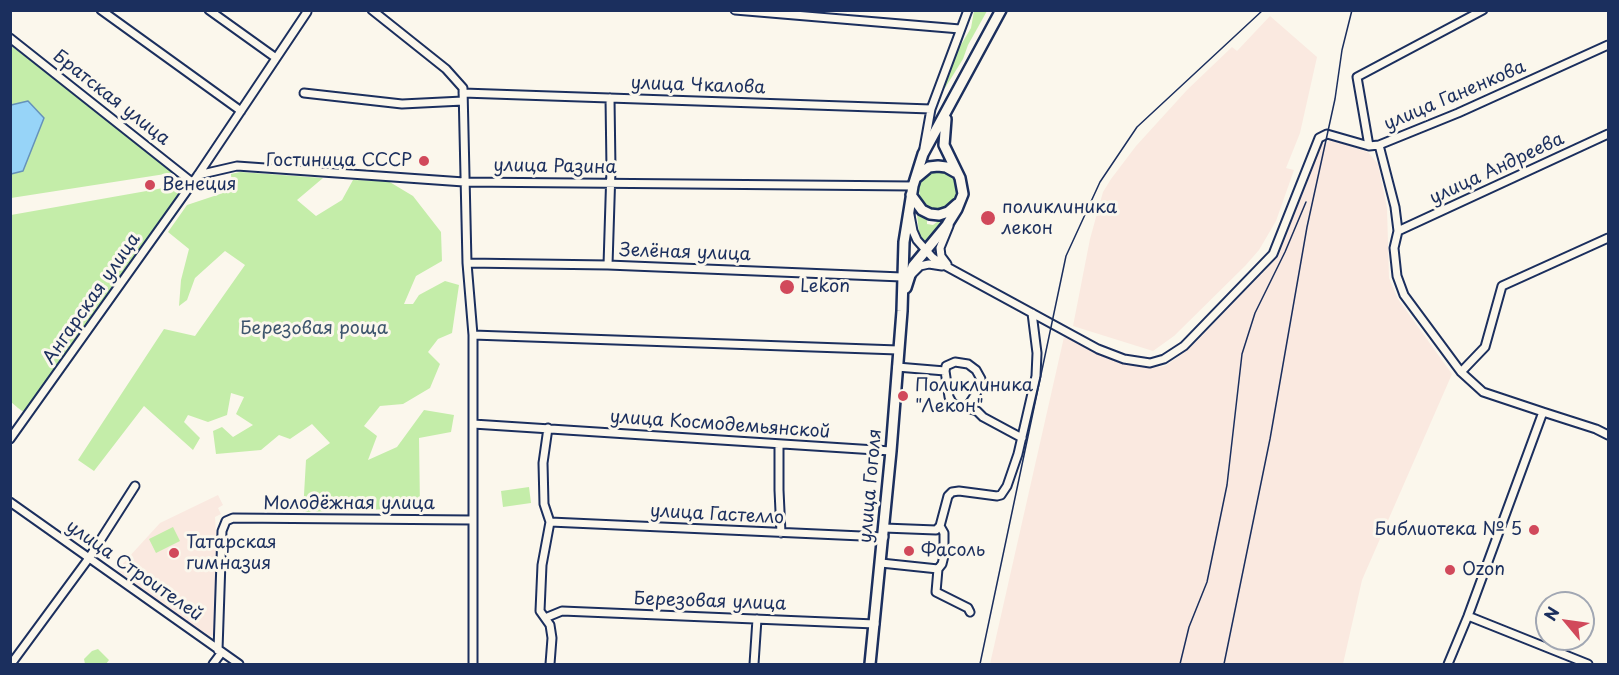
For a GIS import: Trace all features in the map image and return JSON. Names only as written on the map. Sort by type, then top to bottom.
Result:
[{"type":"main road","points":[[905,278],[904,242],[913,187],[923,154],[1000,10]]},
{"type":"main road","points":[[905,278],[947,225],[963,194],[960,178],[944,145],[944,131],[951,105]]},
{"type":"main road","points":[[913,187],[928,167],[946,167],[960,178]]},
{"type":"main road","points":[[913,187],[922,210],[939,215],[955,207],[963,194]]},
{"type":"main road","name":"улица Гоголя","points":[[870,664],[884,533],[905,278]]},
{"type":"street","points":[[101,10],[241,111]]},
{"type":"street","points":[[209,10],[276,58]]},
{"type":"street","points":[[372,10],[446,69],[463,88],[467,263],[473,335],[473,664]]},
{"type":"street","points":[[735,10],[960,29]]},
{"type":"street","points":[[923,154],[931,109],[968,10]]},
{"type":"street","points":[[1369,146],[1357,77],[1483,10]]},
{"type":"street","name":"Ангарская улица","points":[[10,440],[193,183],[307,12]]},
{"type":"street","name":"Братская улица","points":[[10,38],[193,183]]},
{"type":"street","name":"улица Ганенкова","points":[[925,250],[932,257],[1098,349],[1124,358],[1150,363],[1164,359],[1184,346],[1273,254],[1318,138],[1328,134],[1369,146],[1378,145],[1458,113],[1608,45]]},
{"type":"street","name":"улица Чкалова","points":[[304,93],[402,104],[463,97],[610,98],[931,109]]},
{"type":"street","points":[[608,265],[611,183],[610,98]]},
{"type":"street","name":"улица Андреева","points":[[1398,231],[1608,134]]},
{"type":"street","points":[[1378,145],[1395,207],[1398,231],[1394,248],[1397,276],[1404,295],[1461,372],[1483,392],[1608,435]]},
{"type":"street","name":"улица Разина","points":[[198,175],[237,166],[464,182],[913,187]]},
{"type":"street","points":[[910,207],[913,231],[925,250]]},
{"type":"street","points":[[952,268],[943,261],[940,248],[957,209]]},
{"type":"street","points":[[1461,372],[1485,347],[1502,286],[1608,238]]},
{"type":"street","name":"Зелёная улица","points":[[467,263],[608,265],[905,278]]},
{"type":"street","points":[[905,278],[920,267],[929,264],[952,268]]},
{"type":"street","points":[[970,612],[968,608],[936,592],[938,569],[944,556],[944,533],[940,526],[948,496],[952,492],[997,496],[1001,495],[1007,486],[1022,438],[1035,376],[1037,353],[1032,313]]},
{"type":"street","points":[[473,335],[898,350]]},
{"type":"street","points":[[967,407],[977,392],[981,379],[976,370],[968,364],[955,362],[946,366],[945,371],[949,397],[953,404],[967,407],[1022,438]]},
{"type":"street","points":[[897,367],[945,371]]},
{"type":"street","points":[[1448,664],[1544,412]]},
{"type":"street","name":"улица Космодемьянской","points":[[473,424],[891,451]]},
{"type":"street","points":[[548,428],[543,463],[544,504],[550,522],[542,565],[540,611],[550,626],[552,638],[550,664]]},
{"type":"street","points":[[779,444],[782,533]]},
{"type":"street","points":[[13,664],[89,558],[135,486]]},
{"type":"street","name":"улица Строителей","points":[[10,502],[239,664]]},
{"type":"street","name":"Молодёжная улица","points":[[220,651],[222,531],[226,521],[233,518],[472,520]]},
{"type":"street","name":"улица Гастелло","points":[[550,522],[782,533],[884,533],[936,530],[940,526]]},
{"type":"street","points":[[881,563],[938,569]]},
{"type":"street","name":"Березовая улица","points":[[545,618],[562,611],[875,624]]},
{"type":"street","points":[[1468,616],[1588,664]]},
{"type":"street","points":[[754,664],[758,619]]},
{"type":"street","points":[[213,664],[220,651]]},
{"type":"shaded area","points":[[1270,16],[1317,57],[1300,133],[1286,168],[1294,170],[1276,221],[1259,250],[1174,336],[1153,351],[1073,326],[1090,239],[1103,192],[1111,179],[1136,146],[1187,90],[1232,47],[1237,51]]},
{"type":"shaded area","points":[[1331,140],[1368,152],[1378,164],[1387,208],[1389,278],[1398,299],[1452,374],[1362,580],[1343,664],[990,664],[1064,337],[1124,364],[1152,368],[1165,366],[1188,350],[1278,257],[1321,145]]},
{"type":"shaded area","name":"Татарская гимназия","points":[[218,495],[223,505],[218,508],[221,514],[215,517],[214,634],[208,638],[117,570],[160,523]]},
{"type":"green space","points":[[974,11],[987,11],[963,59],[943,88],[955,55],[971,28]]},
{"type":"green space","points":[[10,45],[178,172],[11,198],[11,174],[23,170],[44,118],[28,101],[11,105]]},
{"type":"green space","points":[[938,171],[945,172],[951,177],[956,183],[956,197],[951,203],[945,208],[938,209],[931,208],[925,203],[920,197],[919,190],[920,183],[925,177],[931,172]]},
{"type":"green space","name":"Березовая роща","points":[[240,172],[323,178],[297,200],[316,216],[342,200],[353,180],[388,181],[413,196],[441,232],[442,261],[416,276],[404,304],[413,304],[419,295],[445,281],[459,285],[452,333],[438,339],[428,352],[440,364],[430,388],[403,404],[380,406],[364,426],[377,436],[368,460],[397,447],[424,410],[454,415],[451,432],[419,438],[420,508],[303,512],[306,460],[330,443],[312,424],[290,439],[279,435],[261,450],[216,454],[213,431],[222,427],[233,437],[253,425],[236,414],[244,397],[231,393],[227,415],[208,422],[188,415],[184,422],[200,438],[193,450],[144,406],[94,471],[78,460],[164,329],[195,336],[245,265],[225,251],[195,278],[187,300],[179,306],[181,280],[189,249],[168,232],[187,205],[232,190],[231,174]]},
{"type":"green space","points":[[186,184],[25,413],[18,408],[11,402],[11,215]]},
{"type":"green space","points":[[917,214],[927,219],[927,224],[933,225],[945,221],[928,242],[923,242],[919,233]]},
{"type":"green space","points":[[529,487],[531,503],[503,507],[501,491]]},
{"type":"green space","points":[[173,527],[180,541],[156,553],[149,539]]},
{"type":"green space","points":[[98,649],[109,660],[106,664],[85,664],[84,659],[92,651]]},
{"type":"water","points":[[28,101],[44,118],[23,171],[11,174],[11,105]]},
{"type":"railway","points":[[980,664],[1066,256],[1100,182],[1137,127],[1263,10]]},
{"type":"railway","points":[[1224,664],[1270,439],[1307,227],[1352,10]]},
{"type":"railway","points":[[1180,664],[1189,627],[1207,582],[1227,485],[1242,354],[1255,313],[1306,202]]},
{"type":"place","name":"Гостиница СССР","points":[[424,161]]},
{"type":"place","name":"Венеция","points":[[150,185]]},
{"type":"place","name":"поликлиника лекон","points":[[988,218]]},
{"type":"place","name":"Lekon","points":[[787,287]]},
{"type":"place","name":"Поликлиника \"Лекон\"","points":[[903,396]]},
{"type":"place","name":"Библиотека № 5","points":[[1534,530]]},
{"type":"place","name":"Фасоль","points":[[909,551]]},
{"type":"place","name":"Татарская гимназия","points":[[174,553]]},
{"type":"place","name":"Ozon","points":[[1450,570]]}]
